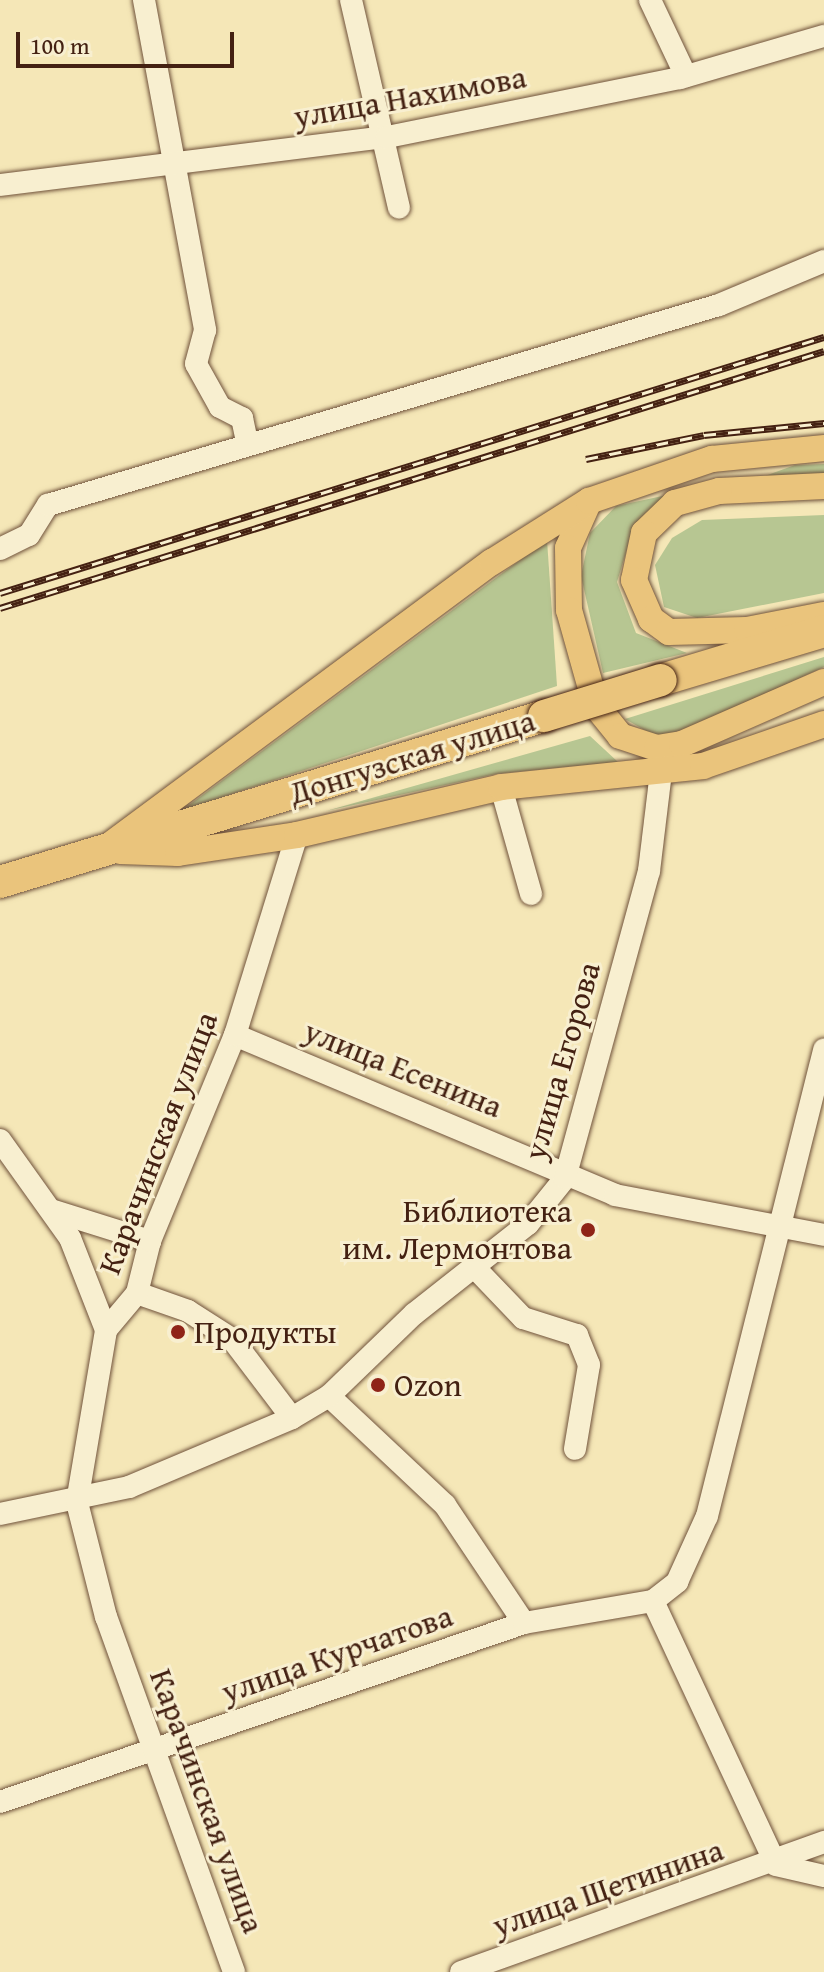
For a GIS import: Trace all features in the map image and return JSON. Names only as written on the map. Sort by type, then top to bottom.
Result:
[{"type":"highway","name":"Донгузская улица","points":[[0,882],[824,631]]},
{"type":"main road","points":[[104,850],[492,562],[589,501],[712,459],[824,448]]},
{"type":"main road","points":[[824,486],[719,491],[675,503],[644,533],[634,580],[651,619],[669,632],[695,636],[824,615]]},
{"type":"main road","points":[[589,501],[568,548],[569,610],[596,706],[620,736],[657,748],[682,744],[824,682]]},
{"type":"main road","points":[[104,850],[178,853],[297,835],[501,787],[703,766],[824,724]]},
{"type":"street","points":[[144,0],[205,330],[196,364],[220,407],[242,418],[247,442]]},
{"type":"street","points":[[351,0],[387,137],[399,208]]},
{"type":"street","points":[[650,0],[686,76]]},
{"type":"street","name":"улица Нахимова","points":[[0,185],[175,168],[387,137],[686,76],[822,42]]},
{"type":"street","points":[[0,549],[29,535],[48,505],[247,442],[719,305],[824,261]]},
{"type":"street","name":"улица Егорова","points":[[0,1514],[77,1502],[292,1418],[329,1396],[414,1314],[476,1269],[528,1224],[565,1178],[649,871],[661,772]]},
{"type":"street","points":[[501,787],[531,894]]},
{"type":"street","name":"Карачинская улица","points":[[234,1972],[90,1566],[77,1502],[106,1330],[137,1293],[150,1241],[235,1035],[297,835]]},
{"type":"street","name":"улица Есенина","points":[[235,1035],[515,1149],[565,1178],[775,1231],[824,1235]]},
{"type":"street","points":[[824,1049],[775,1231],[707,1516],[677,1582],[653,1601],[776,1865],[824,1876]]},
{"type":"street","points":[[0,1140],[54,1211],[84,1265],[106,1330]]},
{"type":"street","points":[[54,1211],[150,1241]]},
{"type":"street","points":[[476,1269],[523,1318],[577,1335],[589,1365],[575,1449]]},
{"type":"street","points":[[137,1293],[188,1311],[232,1339],[292,1418]]},
{"type":"street","points":[[329,1396],[445,1505],[524,1623]]},
{"type":"street","name":"улица Курчатова","points":[[0,1802],[156,1752],[524,1623],[653,1601]]},
{"type":"street","name":"улица Щетинина","points":[[461,1972],[776,1865],[824,1842]]},
{"type":"green space","points":[[824,464],[824,473],[759,478],[795,465]]},
{"type":"green space","points":[[667,495],[633,530],[617,582],[636,633],[687,653],[603,673],[581,576],[590,533],[616,506]]},
{"type":"green space","points":[[824,515],[824,593],[697,618],[664,607],[655,565],[672,538],[702,520]]},
{"type":"green space","points":[[547,540],[557,686],[181,811]]},
{"type":"green space","points":[[824,657],[824,667],[682,732],[655,736],[625,719]]},
{"type":"green space","points":[[590,736],[618,762],[496,774],[326,811]]},
{"type":"railway","points":[[0,593],[824,337]]},
{"type":"railway","points":[[0,608],[824,351]]},
{"type":"railway","points":[[586,459],[704,435],[824,423]]},
{"type":"place","name":"Библиотека им. Лермонтова","points":[[588,1230]]},
{"type":"place","name":"Продукты","points":[[178,1332]]},
{"type":"place","name":"Ozon","points":[[378,1385]]}]
